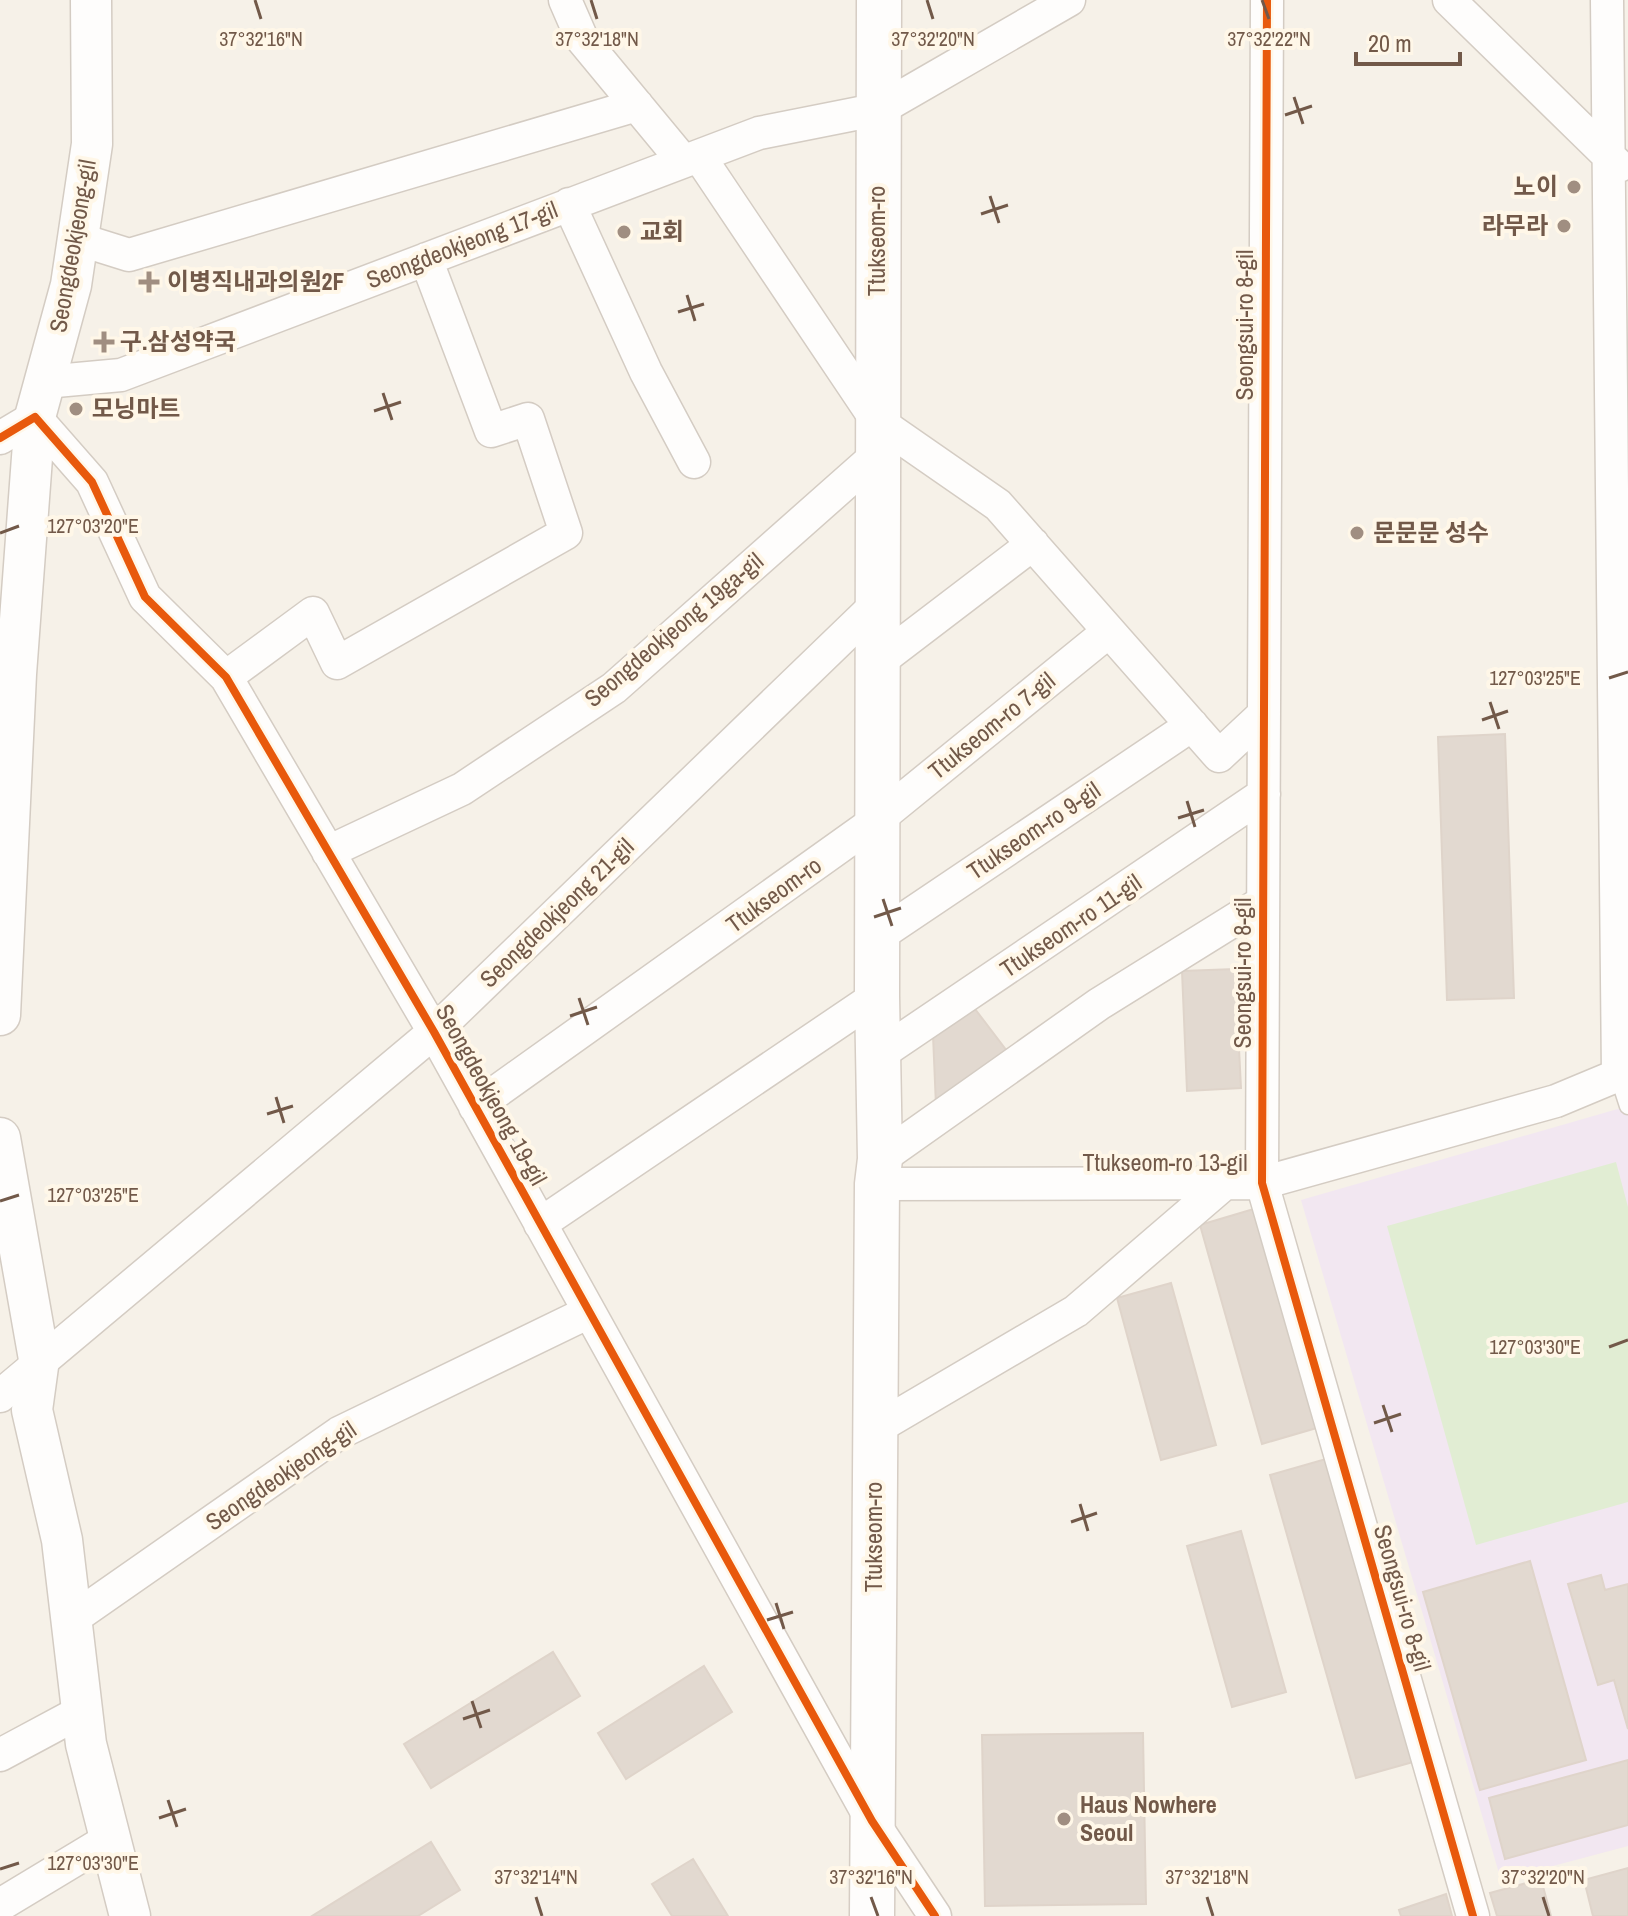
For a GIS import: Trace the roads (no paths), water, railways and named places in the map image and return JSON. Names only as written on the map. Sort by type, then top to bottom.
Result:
[{"type":"main road","name":"Ttukseom-ro","points":[[872,1916],[878,1171],[879,0]]},
{"type":"street","name":"Seongdeokjeong-gil","points":[[0,1015],[11,596],[40,400],[71,285],[92,144],[91,0]]},
{"type":"street","points":[[565,0],[582,39],[637,105],[691,158],[877,438],[998,505],[1219,756],[1264,714]]},
{"type":"street","points":[[880,109],[1069,0]]},
{"type":"street","name":"Seongsui-ro 8-gil","points":[[1267,0],[1262,1183],[1473,1916]]},
{"type":"street","points":[[1449,0],[1618,165]]},
{"type":"street","points":[[1607,0],[1618,165],[1623,1073]]},
{"type":"street","points":[[78,239],[129,255],[637,105]]},
{"type":"street","name":"Seongdeokjeong 17-gil","points":[[40,400],[121,375],[759,133],[880,109]]},
{"type":"street","points":[[569,204],[646,372],[694,462]]},
{"type":"street","points":[[226,677],[313,613],[337,663],[566,533],[528,419],[491,431],[426,259]]},
{"type":"street","points":[[0,438],[40,400]]},
{"type":"street","name":"Seongdeokjeong 19-gil","points":[[40,400],[92,482],[145,597],[226,677],[434,1032],[872,1821],[935,1916]]},
{"type":"street","name":"Seongdeokjeong 19ga-gil","points":[[328,852],[462,789],[614,688],[877,438]]},
{"type":"street","points":[[877,663],[1033,544]]},
{"type":"street","name":"Seongdeokjeong 21-gil","points":[[3,1386],[434,1032],[877,604]]},
{"type":"street","name":"Ttukseom-ro 7-gil","points":[[877,820],[1108,632]]},
{"type":"street","name":"Ttukseom-ro 9-gil","points":[[877,937],[1192,725]]},
{"type":"street","name":"Ttukseom-ro 11-gil","points":[[877,1056],[1264,794]]},
{"type":"street","name":"Ttukseom-ro","points":[[475,1107],[877,820]]},
{"type":"street","points":[[878,1171],[1099,1004],[1263,902]]},
{"type":"street","points":[[540,1224],[877,996]]},
{"type":"street","name":"Ttukseom-ro 13-gil","points":[[878,1171],[1262,1183],[1556,1101],[1623,1073]]},
{"type":"street","points":[[0,1138],[39,1359],[32,1410],[62,1540],[86,1744],[130,1916]]},
{"type":"street","points":[[875,1429],[1076,1311],[1225,1183]]},
{"type":"street","name":"Seongdeokjeong-gil","points":[[71,1620],[339,1433],[589,1312]]},
{"type":"street","points":[[0,1755],[82,1711]]},
{"type":"street","points":[[0,1905],[111,1838]]},
{"type":"lane","points":[[1623,1073],[1628,1106]]},
{"type":"place","name":"노이","points":[[1574,187]]},
{"type":"place","name":"라무라","points":[[1564,226]]},
{"type":"place","name":"교회","points":[[624,232]]},
{"type":"place","name":"이병직내과의원2F","points":[[149,282]]},
{"type":"place","name":"구.삼성약국","points":[[104,342]]},
{"type":"place","name":"모닝마트","points":[[76,409]]},
{"type":"place","name":"문문문 성수","points":[[1357,533]]},
{"type":"place","name":"Haus Nowhere Seoul","points":[[1064,1819]]}]
